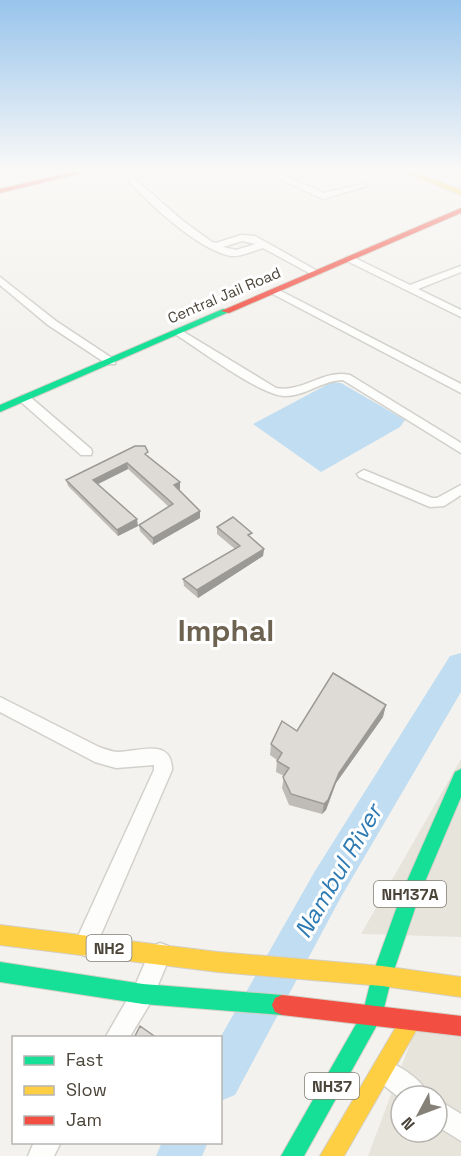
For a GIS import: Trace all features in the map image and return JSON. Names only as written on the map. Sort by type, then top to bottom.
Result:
[{"type":"main road","name":"Central Jail Road","points":[[0,410],[425,226]]},
{"type":"main road","name":"NH137A","points":[[372,1016],[382,975],[429,844],[461,777]]},
{"type":"main road","name":"NH2","points":[[0,935],[218,962],[382,975],[461,987]]},
{"type":"main road","name":"NH2","points":[[0,972],[143,994],[320,1008],[410,1022],[461,1026]]},
{"type":"main road","name":"NH37","points":[[292,1156],[372,1016]]},
{"type":"main road","name":"NH37","points":[[331,1156],[410,1022]]},
{"type":"street","points":[[185,226],[217,246],[247,237],[316,273]]},
{"type":"street","points":[[350,259],[461,314]]},
{"type":"street","points":[[410,288],[461,269]]},
{"type":"street","points":[[0,280],[52,323],[111,362]]},
{"type":"street","points":[[275,291],[461,389]]},
{"type":"street","points":[[179,332],[273,391],[296,393],[335,377],[346,377],[461,449]]},
{"type":"street","points":[[25,399],[86,452]]},
{"type":"street","points":[[364,474],[430,502],[439,503],[461,489]]},
{"type":"street","points":[[0,704],[95,754],[116,760],[155,756],[163,761],[163,770],[85,945]]},
{"type":"street","points":[[117,1036],[143,994],[160,954]]},
{"type":"street","points":[[353,1049],[401,1084]]},
{"type":"shaded area","points":[[461,759],[461,937],[361,934]]},
{"type":"shaded area","points":[[420,1017],[461,1022],[461,1156],[368,1156],[389,1100],[389,1144],[449,1144],[449,1084],[395,1084]]},
{"type":"water","points":[[332,382],[341,383],[405,420],[400,427],[321,472],[253,424]]},
{"type":"building","points":[[135,446],[145,446],[148,452],[145,454],[180,482],[174,485],[200,511],[153,538],[139,525],[173,504],[127,463],[93,480],[137,519],[117,530],[66,480]]},
{"type":"building","points":[[233,517],[252,533],[248,535],[264,549],[197,590],[183,579],[240,546],[217,527]]},
{"type":"building","points":[[333,673],[386,705],[339,773],[328,800],[324,804],[291,794],[283,777],[289,768],[277,761],[282,753],[271,744],[282,721],[297,731]]},
{"type":"building","points":[[140,1026],[154,1036],[135,1036]]},
{"type":"waterway","name":"Nambul River","points":[[222,1076],[328,884],[461,665]]},
{"type":"waterway","name":"Nambul River","points":[[179,1156],[185,1144]]},
{"type":"traffic: fast","points":[[0,409],[226,311]]},
{"type":"traffic: fast","points":[[292,1156],[372,1016],[382,976],[412,890],[461,777]]},
{"type":"traffic: fast","points":[[0,972],[143,994],[282,1005]]},
{"type":"traffic: slow","points":[[0,935],[218,962],[382,976],[461,987]]},
{"type":"traffic: slow","points":[[331,1156],[410,1022]]},
{"type":"traffic: jam","points":[[226,311],[424,226]]},
{"type":"traffic: jam","points":[[282,1005],[461,1026]]},
{"type":"district","name":"Imphal","points":[[226,630]]}]
